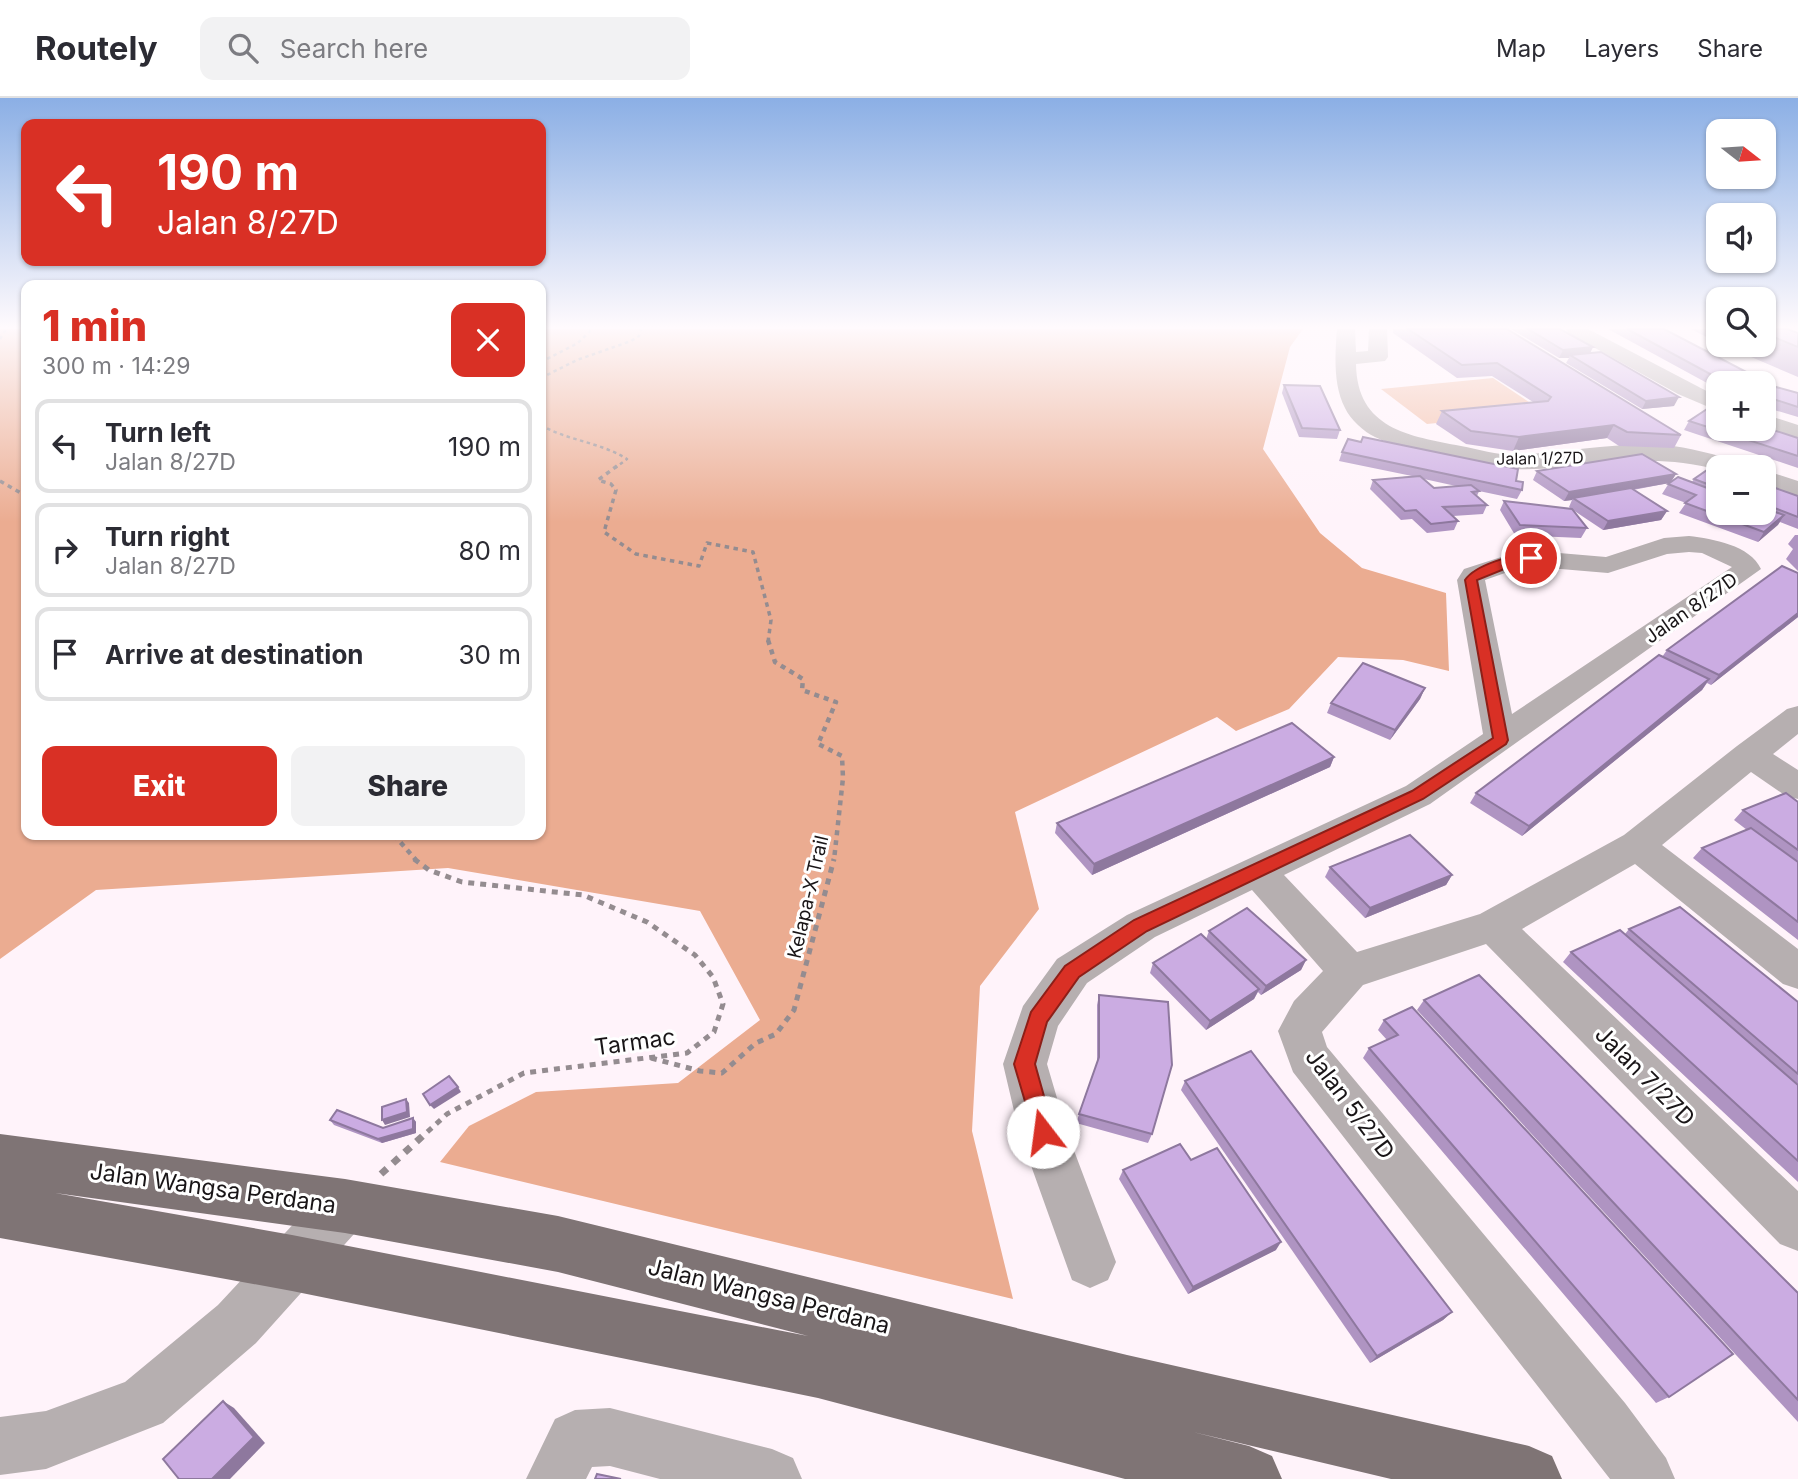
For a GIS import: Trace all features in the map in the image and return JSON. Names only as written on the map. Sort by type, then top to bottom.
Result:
[{"type":"main road","name":"Jalan Wangsa Perdana","points":[[0,1160],[345,1206],[558,1244],[1127,1386],[1529,1479]]},
{"type":"main road","points":[[0,1211],[292,1263],[818,1368],[1249,1479]]},
{"type":"street","name":"Jalan 1/27D","points":[[1351,393],[1355,407],[1370,424],[1421,445],[1510,462],[1661,452],[1706,459]]},
{"type":"street","points":[[1776,425],[1798,433]]},
{"type":"street","points":[[1653,430],[1694,456]]},
{"type":"street","points":[[1776,481],[1798,489]]},
{"type":"street","name":"Jalan 8/27D","points":[[1090,1262],[1043,1132],[1025,1064],[1038,1018],[1072,971],[1141,926],[1256,869],[1418,795],[1501,740],[1747,569],[1744,562],[1707,546],[1689,544],[1664,547],[1608,565],[1523,558],[1474,575],[1471,580],[1501,740]]},
{"type":"street","name":"Jalan 5/27D","points":[[1646,1479],[1605,1423],[1309,1058],[1300,1031],[1308,1014],[1349,972],[1493,926],[1637,845],[1798,717]]},
{"type":"street","points":[[1749,754],[1798,787]]},
{"type":"street","points":[[1637,845],[1798,972]]},
{"type":"street","points":[[1256,869],[1349,972]]},
{"type":"street","name":"Jalan 7/27D","points":[[1493,926],[1798,1226]]},
{"type":"street","points":[[0,1446],[46,1440],[143,1404],[237,1324],[345,1206]]},
{"type":"street","points":[[566,1459],[610,1437],[772,1479]]},
{"type":"path","name":"Kelapa-X Trail","points":[[546,425],[571,438],[595,441],[627,459],[598,480],[611,484],[616,489],[604,532],[612,541],[660,563],[699,566],[703,561],[707,542],[753,552],[771,620],[767,638],[775,662],[803,679],[802,690],[836,702],[818,744],[842,756],[838,841],[794,1010],[776,1034],[756,1043],[722,1073],[700,1071],[651,1058]]},
{"type":"path","points":[[0,481],[21,493]]},
{"type":"path","name":"Tarmac","points":[[345,1206],[447,1114],[524,1073],[687,1053],[714,1032],[723,1004],[713,977],[695,955],[646,922],[583,895],[462,882],[429,870],[408,854],[398,840]]},
{"type":"shaded area","points":[[0,393],[21,393],[21,840],[546,840],[546,393],[1278,393],[1263,449],[1320,533],[1362,568],[1446,593],[1449,671],[1403,660],[1338,657],[1289,709],[1236,731],[1217,717],[1015,812],[1039,909],[980,986],[972,1131],[1013,1299],[440,1162],[469,1126],[536,1092],[678,1083],[760,1020],[700,911],[448,868],[96,890],[0,959]]},
{"type":"shaded area","points":[[1387,393],[1516,393],[1541,410],[1540,413],[1427,424]]},
{"type":"building","points":[[1288,393],[1323,393],[1340,430],[1302,428]]},
{"type":"building","points":[[1545,393],[1613,393],[1681,435],[1627,432],[1614,425],[1519,437],[1471,431],[1442,411],[1548,401],[1551,397]]},
{"type":"building","points":[[1634,393],[1673,393],[1679,397],[1646,401]]},
{"type":"building","points":[[1776,393],[1798,393],[1798,407],[1776,400]]},
{"type":"building","points":[[1706,410],[1706,426],[1689,421]]},
{"type":"building","points":[[1776,431],[1798,438],[1798,456],[1751,441],[1776,441]]},
{"type":"building","points":[[1363,437],[1518,469],[1516,481],[1523,482],[1522,490],[1342,452],[1348,439],[1361,442]]},
{"type":"building","points":[[1642,454],[1676,474],[1569,492],[1537,471]]},
{"type":"building","points":[[1706,471],[1706,484],[1694,479]]},
{"type":"building","points":[[1420,476],[1434,488],[1471,485],[1479,491],[1472,492],[1487,505],[1443,507],[1458,521],[1431,524],[1416,510],[1405,511],[1373,480]]},
{"type":"building","points":[[1678,477],[1706,488],[1706,511],[1685,503],[1696,495],[1668,484]]},
{"type":"building","points":[[1631,488],[1667,511],[1608,521],[1573,498]]},
{"type":"building","points":[[1776,488],[1798,496],[1798,517],[1776,509]]},
{"type":"building","points":[[1504,501],[1572,509],[1587,528],[1520,525]]},
{"type":"building","points":[[1776,512],[1784,515],[1776,522]]},
{"type":"building","points":[[1745,525],[1772,525],[1764,532]]},
{"type":"building","points":[[1782,566],[1798,573],[1798,613],[1719,675],[1667,650]]},
{"type":"building","points":[[1659,655],[1709,679],[1529,826],[1476,793]]},
{"type":"building","points":[[1363,663],[1425,688],[1395,730],[1331,703]]},
{"type":"building","points":[[1292,723],[1334,757],[1094,864],[1057,823]]},
{"type":"building","points":[[1786,793],[1798,802],[1798,850],[1743,810]]},
{"type":"building","points":[[1751,828],[1798,862],[1798,922],[1702,848]]},
{"type":"building","points":[[1410,835],[1452,875],[1370,908],[1330,867]]},
{"type":"building","points":[[1680,907],[1798,1002],[1798,1074],[1629,929]]},
{"type":"building","points":[[1247,908],[1306,960],[1266,986],[1209,931]]},
{"type":"building","points":[[1620,930],[1798,1085],[1798,1161],[1571,952]]},
{"type":"building","points":[[1201,934],[1259,989],[1210,1021],[1153,963]]},
{"type":"building","points":[[1479,975],[1798,1293],[1798,1400],[1424,1000]]},
{"type":"building","points":[[1099,995],[1168,1002],[1172,1065],[1152,1134],[1079,1114],[1099,1057]]},
{"type":"building","points":[[1412,1007],[1733,1354],[1669,1397],[1369,1048],[1398,1035],[1384,1020]]},
{"type":"building","points":[[1251,1051],[1452,1312],[1377,1356],[1185,1081]]},
{"type":"building","points":[[449,1076],[458,1087],[430,1105],[423,1094]]},
{"type":"building","points":[[406,1099],[407,1112],[382,1120],[382,1107]]},
{"type":"building","points":[[337,1110],[383,1128],[413,1118],[413,1129],[378,1139],[330,1120]]},
{"type":"building","points":[[1180,1144],[1191,1160],[1217,1148],[1281,1242],[1193,1287],[1123,1170]]},
{"type":"building","points":[[223,1401],[254,1437],[212,1479],[179,1479],[163,1459]]},
{"type":"building","points":[[597,1474],[621,1479],[595,1479]]},
{"type":"route","points":[[1043,1132],[1025,1064],[1038,1018],[1072,971],[1141,926],[1256,869],[1418,795],[1501,740],[1471,580],[1474,575],[1523,558],[1531,558]]}]
